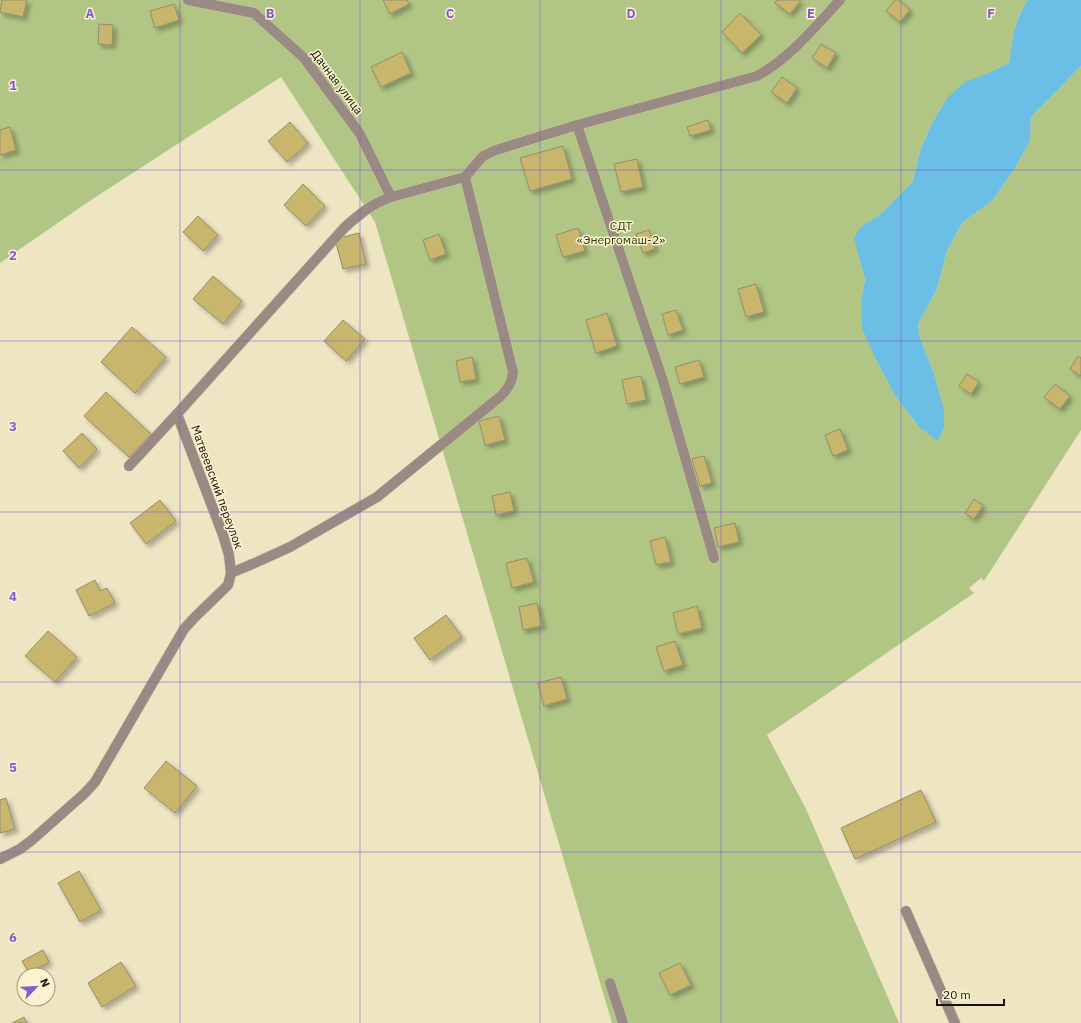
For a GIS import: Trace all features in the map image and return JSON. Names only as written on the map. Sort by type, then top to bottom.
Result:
[{"type":"street","name":"Дачная улица","points":[[188,0],[254,13],[304,58],[360,134],[391,197]]},
{"type":"street","points":[[0,859],[20,849],[32,840],[85,793],[95,782],[175,644],[194,618],[228,585],[231,573],[290,547],[377,497],[501,396],[508,388],[512,380],[513,372],[465,177],[483,156],[496,150],[577,125],[757,76],[788,54],[840,0]]},
{"type":"street","points":[[577,125],[663,381],[714,558]]},
{"type":"street","name":"Матвеевский переулок","points":[[231,573],[229,555],[223,535],[176,414],[362,211],[391,197],[465,177]]},
{"type":"street","points":[[129,466],[176,414]]},
{"type":"street","points":[[906,911],[955,1023]]},
{"type":"street","points":[[610,983],[623,1023]]},
{"type":"green space","name":"СДТ «Энергомаш-2»","points":[[0,0],[1028,0],[1023,7],[1017,22],[1009,63],[947,98],[932,123],[920,151],[913,181],[883,212],[861,227],[860,260],[865,280],[861,301],[876,360],[894,394],[920,428],[933,371],[920,338],[918,324],[937,289],[947,251],[962,223],[993,200],[1015,168],[1030,141],[1031,117],[1081,66],[1081,430],[984,581],[981,578],[969,588],[974,593],[767,735],[806,809],[899,1023],[612,1023],[375,222],[281,77],[88,202],[0,263]]},
{"type":"water","points":[[1028,0],[1081,0],[1081,66],[1031,117],[1030,141],[1015,168],[993,200],[962,223],[947,251],[937,289],[918,324],[920,338],[933,371],[944,410],[944,427],[938,441],[920,428],[894,394],[876,360],[862,328],[861,301],[865,280],[854,237],[861,227],[883,212],[913,181],[920,151],[932,123],[947,98],[965,82],[989,73],[1009,63],[1017,22],[1023,7]]},
{"type":"building","points":[[2,0],[27,0],[23,17],[0,12]]},
{"type":"building","points":[[383,0],[407,0],[409,4],[390,14]]},
{"type":"building","points":[[777,0],[801,0],[790,14],[775,3]]},
{"type":"building","points":[[895,0],[899,0],[910,10],[900,22],[886,11]]},
{"type":"building","points":[[174,4],[179,20],[155,28],[150,11]]},
{"type":"building","points":[[740,13],[761,35],[742,53],[722,32]]},
{"type":"building","points":[[99,24],[113,25],[112,45],[98,44]]},
{"type":"building","points":[[821,44],[836,53],[827,68],[812,58]]},
{"type":"building","points":[[402,52],[411,73],[381,87],[371,67]]},
{"type":"building","points":[[782,77],[797,88],[787,103],[771,92]]},
{"type":"building","points":[[708,120],[711,130],[690,136],[687,127]]},
{"type":"building","points":[[290,122],[308,143],[287,162],[268,141]]},
{"type":"building","points":[[10,127],[16,150],[0,155],[0,130]]},
{"type":"building","points":[[563,146],[572,179],[530,191],[520,158]]},
{"type":"building","points":[[637,159],[643,187],[621,192],[614,164]]},
{"type":"building","points":[[303,184],[325,206],[306,226],[284,205]]},
{"type":"building","points":[[198,216],[218,235],[203,251],[183,232]]},
{"type":"building","points":[[578,228],[585,251],[563,257],[556,235]]},
{"type":"building","points":[[649,230],[655,249],[643,253],[636,234]]},
{"type":"building","points":[[359,233],[366,264],[343,269],[335,239]]},
{"type":"building","points":[[439,234],[446,254],[430,260],[423,240]]},
{"type":"building","points":[[213,276],[242,301],[223,324],[193,299]]},
{"type":"building","points":[[756,284],[764,312],[746,317],[738,289]]},
{"type":"building","points":[[676,310],[683,330],[668,335],[662,314]]},
{"type":"building","points":[[607,313],[617,346],[596,353],[586,320]]},
{"type":"building","points":[[343,320],[365,339],[346,361],[324,341]]},
{"type":"building","points":[[132,327],[166,357],[135,393],[101,362]]},
{"type":"building","points":[[1078,356],[1081,358],[1081,376],[1070,369]]},
{"type":"building","points":[[472,357],[476,379],[460,382],[456,361]]},
{"type":"building","points":[[699,360],[704,377],[680,384],[675,367]]},
{"type":"building","points":[[967,374],[979,382],[971,394],[959,386]]},
{"type":"building","points":[[641,376],[646,400],[627,404],[622,380]]},
{"type":"building","points":[[1055,384],[1070,396],[1060,409],[1044,397]]},
{"type":"building","points":[[106,392],[151,434],[129,457],[84,416]]},
{"type":"building","points":[[499,416],[505,440],[485,445],[479,421]]},
{"type":"building","points":[[840,429],[848,450],[833,456],[825,435]]},
{"type":"building","points":[[82,433],[97,449],[79,468],[63,451]]},
{"type":"building","points":[[704,456],[712,483],[700,486],[692,459]]},
{"type":"building","points":[[510,492],[514,511],[496,515],[492,496]]},
{"type":"building","points":[[974,499],[983,506],[974,519],[965,513]]},
{"type":"building","points":[[160,500],[176,521],[146,544],[130,523]]},
{"type":"building","points":[[735,523],[739,542],[718,547],[714,528]]},
{"type":"building","points":[[665,537],[671,562],[656,565],[650,541]]},
{"type":"building","points":[[527,558],[534,582],[512,588],[506,563]]},
{"type":"building","points":[[95,580],[100,591],[107,588],[115,603],[89,616],[76,590]]},
{"type":"building","points":[[537,603],[542,626],[523,630],[519,607]]},
{"type":"building","points":[[697,606],[702,628],[678,634],[673,613]]},
{"type":"building","points":[[446,615],[462,637],[430,660],[414,638]]},
{"type":"building","points":[[48,631],[77,657],[55,682],[25,656]]},
{"type":"building","points":[[675,641],[683,665],[664,671],[656,647]]},
{"type":"building","points":[[561,677],[567,699],[544,706],[538,683]]},
{"type":"building","points":[[166,761],[197,786],[175,813],[144,788]]},
{"type":"building","points":[[921,790],[936,822],[855,859],[841,828]]},
{"type":"building","points":[[6,798],[15,829],[0,833],[0,800]]},
{"type":"building","points":[[79,871],[101,910],[80,922],[58,883]]},
{"type":"building","points":[[43,950],[49,962],[40,967],[26,967],[22,961]]},
{"type":"building","points":[[121,962],[136,986],[102,1007],[88,983]]},
{"type":"building","points":[[680,963],[691,985],[670,995],[659,973]]},
{"type":"building","points":[[24,1017],[27,1023],[12,1023]]}]
